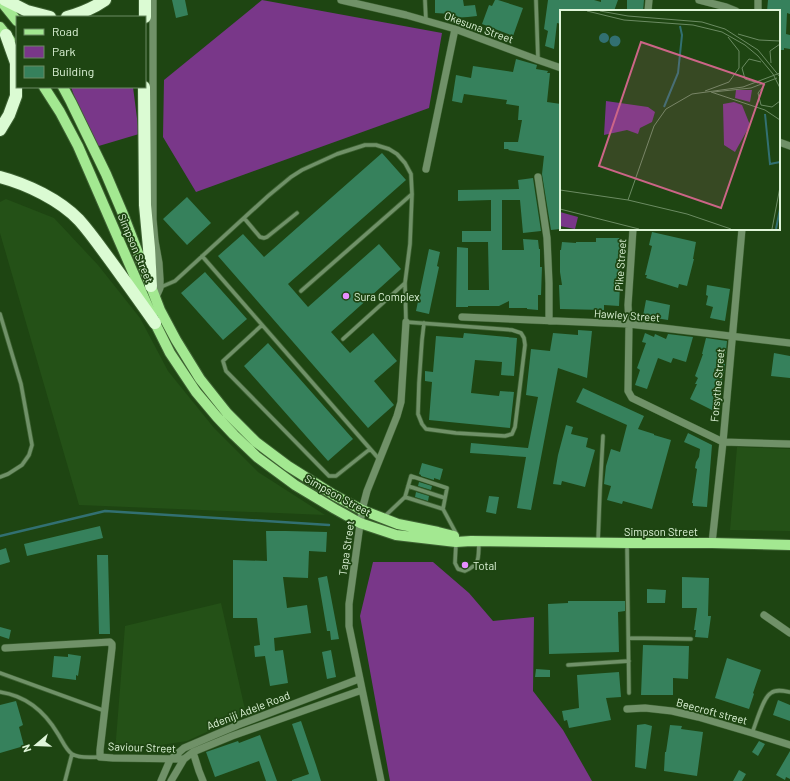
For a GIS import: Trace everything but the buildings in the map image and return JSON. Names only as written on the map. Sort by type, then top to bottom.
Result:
[{"type":"highway","points":[[5,0],[27,11],[46,16]]},
{"type":"highway","points":[[71,16],[87,11],[104,0]]},
{"type":"highway","points":[[145,0],[145,16]]},
{"type":"highway","points":[[0,130],[9,115],[16,96],[16,63],[3,31]]},
{"type":"highway","points":[[144,88],[145,205],[149,248],[156,290]]},
{"type":"highway","points":[[0,177],[38,191],[59,204],[79,220],[121,274],[155,323]]},
{"type":"main road","points":[[0,0],[16,20]]},
{"type":"main road","points":[[3,31],[16,49]]},
{"type":"main road","name":"Simpson Street","points":[[45,88],[60,112],[78,146],[155,323],[170,353],[196,392],[217,417],[257,457],[296,485],[335,509],[360,523],[396,535],[457,540],[627,544],[712,543],[790,545]]},
{"type":"main road","points":[[64,88],[106,174],[156,290],[160,310],[176,340],[200,379],[227,413],[256,442],[288,466],[334,495],[362,510],[398,524],[438,532],[457,540]]},
{"type":"street","points":[[153,0],[153,220],[159,263],[156,290]]},
{"type":"street","name":"Okesuna Street","points":[[341,0],[426,20],[455,29],[560,68]]},
{"type":"street","points":[[648,10],[649,0]]},
{"type":"street","points":[[699,0],[734,10]]},
{"type":"street","points":[[426,169],[455,29]]},
{"type":"street","points":[[780,142],[790,146]]},
{"type":"street","points":[[538,177],[546,238],[549,283],[549,322]]},
{"type":"street","name":"Pike Street","points":[[633,230],[628,305],[628,391],[632,398],[723,442]]},
{"type":"street","name":"Forsythe Street","points":[[712,543],[723,442],[742,230]]},
{"type":"street","name":"Hawley Street","points":[[462,317],[549,322],[629,324],[790,343]]},
{"type":"street","name":"Tapa Street","points":[[381,781],[348,626],[349,604],[362,510],[367,491],[397,416],[401,402],[406,322]]},
{"type":"street","points":[[723,442],[790,444]]},
{"type":"street","points":[[764,615],[790,633]]},
{"type":"street","points":[[6,648],[110,642],[112,644],[100,757]]},
{"type":"street","name":"Adeniji Adele Road","points":[[161,781],[170,760],[184,748],[238,725],[359,679]]},
{"type":"street","name":"Adeniji Adele Road","points":[[171,781],[184,759],[194,752],[232,736],[362,690]]},
{"type":"street","name":"Beecroft street","points":[[627,709],[645,708],[672,711],[698,717],[790,745]]},
{"type":"street","points":[[194,752],[203,780]]},
{"type":"street","name":"Saviour Street","points":[[100,757],[170,760],[184,759]]},
{"type":"lane","points":[[425,0],[426,20]]},
{"type":"lane","points":[[536,0],[538,60]]},
{"type":"lane","points":[[156,290],[175,281],[285,182],[302,170],[337,154],[365,145],[376,145],[389,149],[401,158],[411,174],[412,194],[410,244],[405,284],[406,322],[424,323],[512,330],[521,333],[524,338],[525,345],[515,427],[512,434],[506,436],[456,433],[426,429],[422,424],[418,414],[418,401],[424,323]]},
{"type":"lane","points":[[301,292],[412,194]]},
{"type":"lane","points":[[244,218],[260,237],[264,238],[297,213]]},
{"type":"lane","points":[[202,256],[379,459]]},
{"type":"lane","points":[[342,339],[405,284]]},
{"type":"lane","points":[[0,314],[21,384],[32,445],[29,456],[22,465],[0,477]]},
{"type":"lane","points":[[262,325],[223,361],[226,371],[329,476],[336,476],[370,449]]},
{"type":"lane","points":[[598,543],[603,436]]},
{"type":"lane","points":[[383,518],[405,497],[411,476],[447,488],[443,509],[457,540],[455,563],[458,568],[465,571],[473,568],[477,563],[475,541]]},
{"type":"lane","points":[[408,486],[445,498]]},
{"type":"lane","points":[[405,497],[443,509]]},
{"type":"lane","points":[[627,544],[629,693]]},
{"type":"lane","points":[[629,638],[691,639]]},
{"type":"lane","points":[[568,664],[629,661]]},
{"type":"lane","points":[[0,673],[105,711]]},
{"type":"lane","points":[[752,733],[766,697],[776,691],[790,692]]},
{"type":"lane","points":[[0,692],[21,698],[33,705],[47,717],[72,754],[79,757],[100,757]]},
{"type":"lane","points":[[65,781],[72,754]]},
{"type":"shaded area","points":[[6,199],[54,218],[98,265],[140,318],[168,371],[214,428],[258,472],[325,515],[79,505],[0,233],[0,202]]},
{"type":"shaded area","points":[[737,447],[790,449],[790,531],[730,530]]},
{"type":"shaded area","points":[[221,603],[246,714],[187,741],[115,752],[125,626]]},
{"type":"green space","points":[[262,0],[442,33],[429,108],[196,192],[163,137],[164,80]]},
{"type":"green space","points":[[71,88],[133,88],[139,134],[92,148]]},
{"type":"green space","points":[[373,562],[433,562],[469,593],[493,621],[534,617],[533,691],[563,730],[592,781],[390,781],[360,616]]},
{"type":"waterway","points":[[0,536],[105,511],[329,525]]},
{"type":"place","name":"Sura Complex","points":[[346,296]]},
{"type":"place","name":"Total","points":[[465,565]]}]
